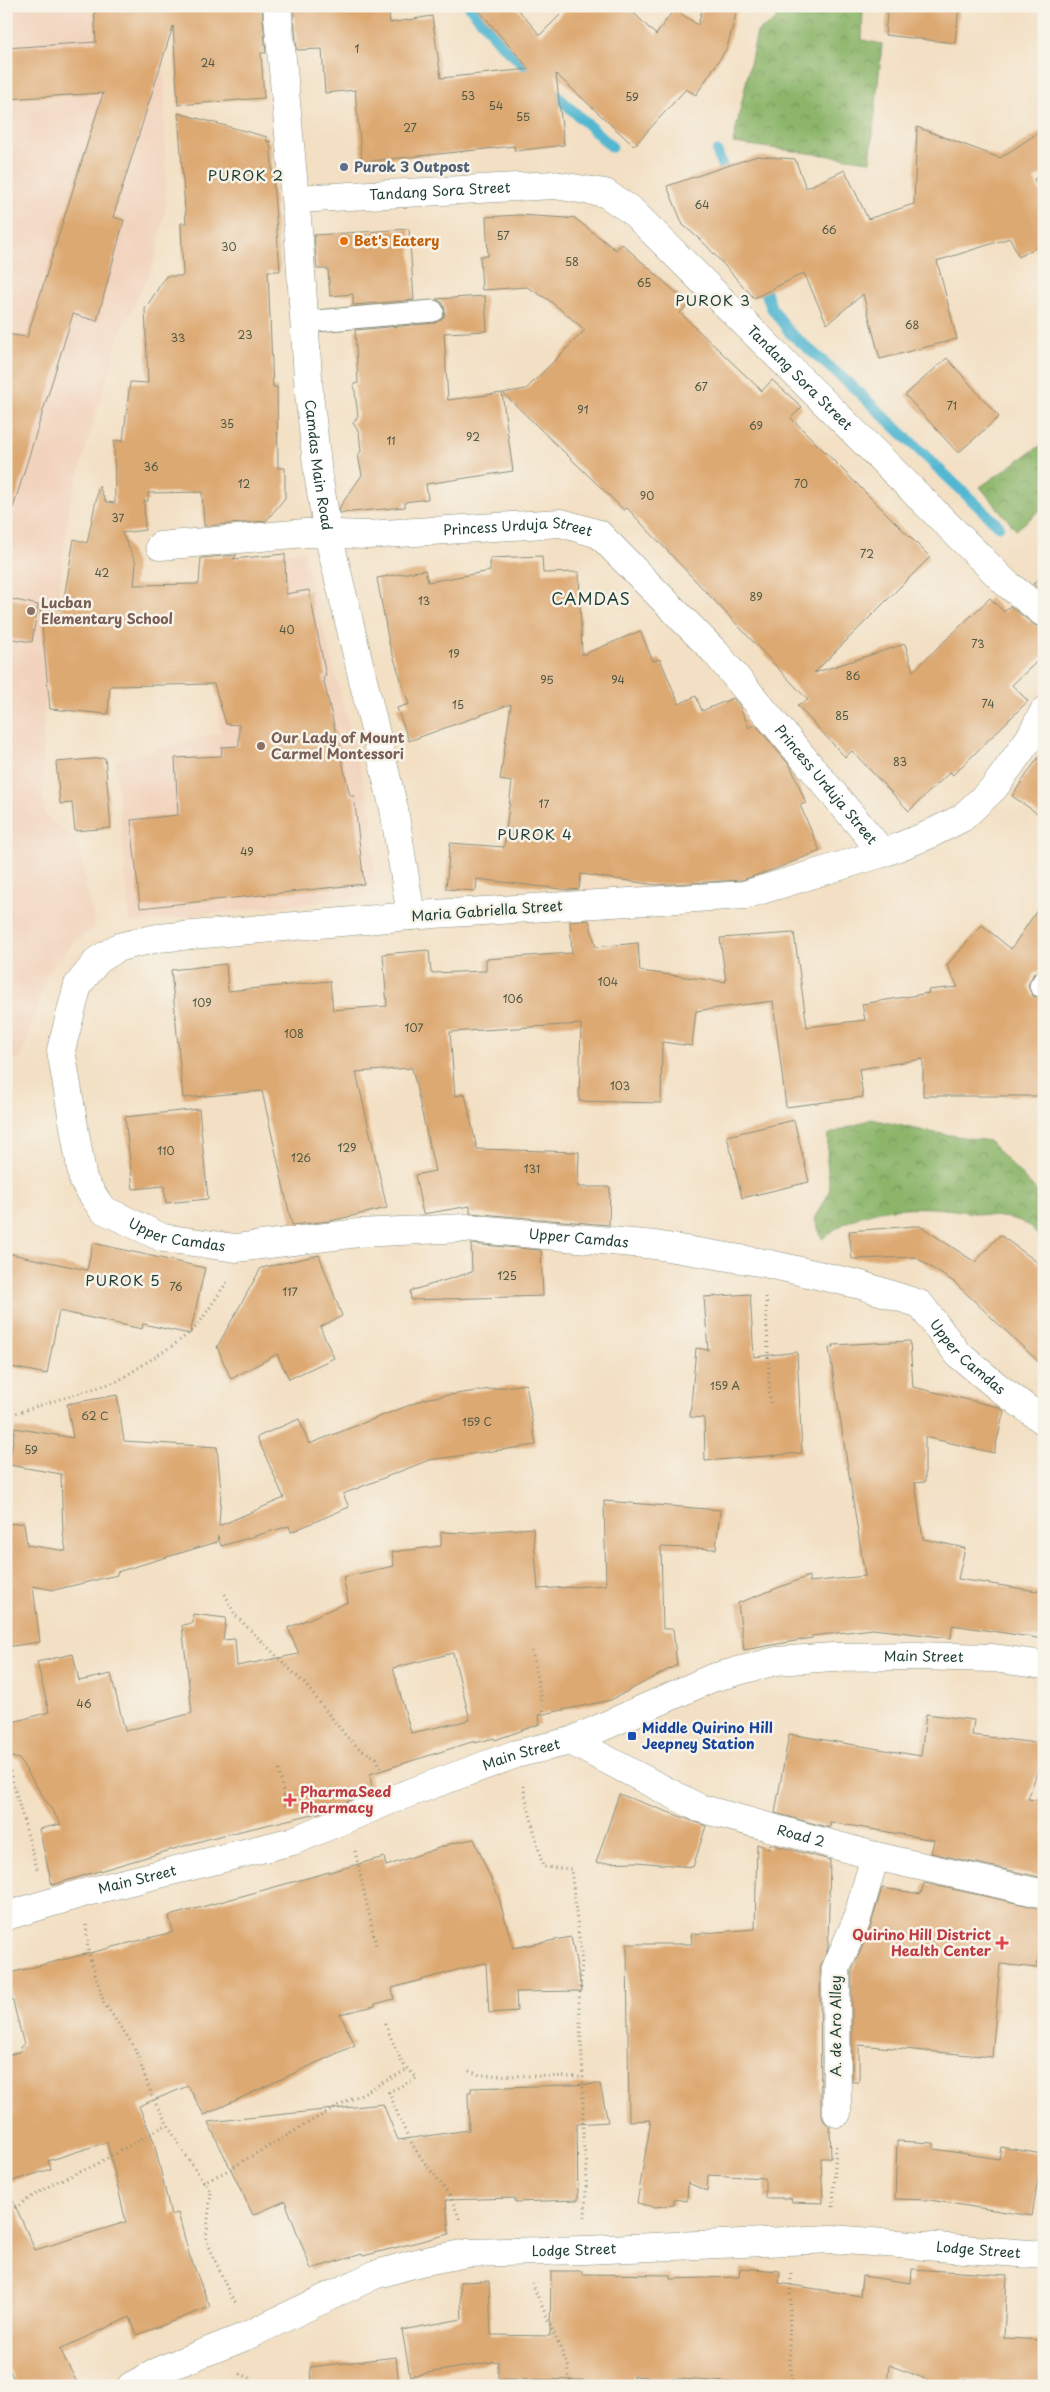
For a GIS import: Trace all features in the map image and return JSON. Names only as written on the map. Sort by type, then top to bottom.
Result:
[{"type":"street","name":"Camdas Main Road","points":[[277,6],[296,199],[309,393],[318,474],[328,534],[394,809],[411,916]]},
{"type":"street","name":"Tandang Sora Street","points":[[296,199],[554,185],[604,192],[632,211],[1006,583],[1044,613]]},
{"type":"street","name":"Princess Urduja Street","points":[[160,546],[306,533],[367,535],[562,524],[599,534],[715,652],[883,853]]},
{"type":"street","name":"Maria Gabriella Street","points":[[83,1180],[61,1050],[78,985],[98,960],[119,948],[158,938],[411,916],[745,895],[883,853],[926,836],[962,818],[994,788],[1029,739],[1044,711]]},
{"type":"street","name":"Upper Camdas","points":[[83,1180],[102,1209],[163,1238],[236,1248],[358,1233],[466,1228],[656,1245],[765,1262],[861,1285],[920,1304],[958,1354],[999,1388],[1044,1420]]},
{"type":"street","name":"Main Street","points":[[6,1916],[83,1893],[293,1841],[393,1799],[516,1754],[561,1744],[712,1678],[776,1661],[833,1657],[916,1656],[993,1658],[1044,1665]]},
{"type":"street","name":"Road 2","points":[[561,1744],[698,1808],[875,1856],[1044,1894]]},
{"type":"street","name":"A. de Aro Alley","points":[[837,2113],[836,1968],[856,1922],[875,1856]]},
{"type":"street","name":"Lodge Street","points":[[132,2386],[163,2369],[257,2331],[374,2275],[420,2262],[467,2253],[585,2250],[832,2239],[1044,2254]]},
{"type":"lane","points":[[305,322],[434,311]]},
{"type":"path","points":[[765,1262],[770,1406]]},
{"type":"path","points":[[6,1413],[13,1414],[118,1381],[178,1342],[198,1325],[229,1279]]},
{"type":"path","points":[[6,1423],[13,1414]]},
{"type":"path","points":[[225,1594],[235,1615],[305,1684],[346,1736],[359,1748],[376,1758],[393,1799]]},
{"type":"path","points":[[532,1651],[561,1744]]},
{"type":"path","points":[[6,1768],[10,1772],[39,1877]]},
{"type":"path","points":[[279,1770],[293,1841]]},
{"type":"path","points":[[522,1782],[543,1867],[571,1869],[582,1963],[579,2004],[583,2077],[583,2143],[587,2164],[585,2218]]},
{"type":"path","points":[[348,1818],[376,1945]]},
{"type":"path","points":[[83,1893],[88,1950],[104,2003],[134,2046],[153,2099],[211,2192],[206,2239],[232,2297],[257,2331]]},
{"type":"path","points":[[385,2024],[402,2063],[417,2078],[389,2092],[402,2126],[417,2152],[446,2189],[455,2205],[460,2223]]},
{"type":"path","points":[[203,2182],[223,2173],[359,2094],[408,2069]]},
{"type":"path","points":[[470,2071],[480,2075],[583,2077]]},
{"type":"path","points":[[834,2205],[837,2113]]},
{"type":"path","points":[[6,2213],[54,2183],[93,2166],[168,2124]]},
{"type":"path","points":[[791,2264],[788,2347],[792,2386]]},
{"type":"path","points":[[529,2278],[568,2366],[570,2386]]},
{"type":"shaded area","name":"Lucban Elementary School","points":[[6,6],[159,6],[165,97],[166,206],[154,263],[120,334],[70,503],[43,719],[44,815],[77,840],[95,927],[73,943],[48,972],[21,1060],[6,1058]]},
{"type":"shaded area","name":"Our Lady of Mount Carmel Montessori","points":[[303,550],[371,809],[376,895],[130,923],[115,760],[220,733],[217,660],[227,558]]},
{"type":"green space","points":[[778,6],[863,6],[862,40],[882,44],[870,161],[733,143],[757,32],[776,20]]},
{"type":"green space","points":[[1044,443],[1044,507],[1016,530],[980,487]]},
{"type":"green space","points":[[871,1119],[929,1132],[989,1141],[1041,1196],[1044,1202],[1044,1241],[1020,1221],[943,1209],[922,1208],[900,1208],[879,1211],[859,1217],[840,1226],[822,1239],[815,1219],[830,1191],[827,1161],[828,1135]]},
{"type":"building","points":[[94,6],[262,6],[266,53],[261,53],[264,98],[178,105],[173,26],[113,217],[124,220],[97,321],[73,314],[13,508],[6,507],[6,334],[27,337],[103,93],[6,99],[6,48],[96,42]]},
{"type":"building","points":[[293,6],[388,6],[390,23],[432,16],[441,78],[529,69],[475,6],[515,6],[540,35],[569,6],[627,6],[656,35],[674,9],[698,25],[703,6],[738,6],[727,48],[696,95],[686,89],[634,146],[556,74],[564,145],[515,151],[514,146],[362,162],[355,90],[325,93],[322,49],[297,50]]},
{"type":"building","points":[[888,6],[959,6],[955,43],[885,35]]},
{"type":"building","points":[[178,113],[267,137],[267,142],[270,141],[280,271],[268,271],[273,387],[277,387],[278,468],[285,468],[285,498],[266,521],[204,526],[202,492],[148,493],[148,501],[144,501],[145,530],[122,533],[136,563],[134,585],[199,584],[201,558],[237,555],[233,559],[285,554],[286,594],[309,590],[326,676],[323,677],[350,796],[354,796],[364,884],[140,908],[131,820],[178,815],[175,758],[221,756],[222,747],[239,746],[239,725],[226,724],[214,684],[110,686],[108,714],[50,709],[40,605],[62,610],[74,539],[87,543],[99,486],[106,502],[115,503],[114,441],[123,441],[130,382],[148,383],[145,309],[166,276],[183,276],[181,223],[186,223]]},
{"type":"building","points":[[917,127],[1000,158],[1044,129],[1044,173],[1034,179],[1044,201],[1044,243],[1019,257],[1010,238],[937,261],[957,339],[880,359],[863,294],[827,324],[804,273],[754,298],[705,244],[683,225],[667,186],[757,156],[795,159],[806,188],[845,170],[868,219],[914,204]]},
{"type":"building","points":[[518,215],[567,219],[573,217],[616,250],[622,244],[689,304],[680,313],[762,391],[772,380],[802,407],[791,418],[930,557],[814,673],[905,644],[913,671],[990,598],[1004,612],[1010,606],[1034,625],[1044,628],[1044,655],[1012,685],[1028,701],[953,775],[950,772],[909,811],[852,751],[845,757],[797,705],[808,700],[627,508],[624,510],[503,393],[526,389],[585,330],[549,300],[527,287],[482,290],[480,256],[488,256],[486,217]]},
{"type":"building","points":[[409,229],[414,300],[353,305],[353,294],[330,296],[328,269],[317,269],[314,235]]},
{"type":"building","points":[[485,296],[487,331],[444,333],[448,400],[502,393],[513,471],[426,484],[428,499],[405,502],[405,507],[340,513],[339,508],[362,475],[358,455],[361,451],[359,432],[353,423],[358,416],[354,384],[358,383],[355,330],[435,323],[444,317],[445,310],[443,303],[436,299]]},
{"type":"building","points":[[947,358],[999,417],[958,453],[905,395]]},
{"type":"building","points":[[542,556],[543,573],[579,572],[582,655],[640,631],[653,661],[660,659],[679,704],[696,696],[702,711],[733,698],[739,705],[749,728],[755,724],[791,767],[806,803],[800,805],[820,851],[742,880],[656,885],[581,874],[579,889],[569,890],[477,879],[476,891],[446,889],[450,843],[504,847],[512,782],[500,780],[511,704],[409,741],[397,708],[409,704],[389,643],[377,578],[425,570],[428,582],[490,571],[490,558]]},
{"type":"building","points":[[1044,573],[1044,593],[1033,584]]},
{"type":"building","points":[[6,598],[38,605],[32,642],[6,638]]},
{"type":"building","points":[[1044,749],[1044,818],[1012,796]]},
{"type":"building","points":[[105,758],[111,828],[75,831],[72,803],[60,804],[56,762]]},
{"type":"building","points":[[1044,900],[1044,968],[1034,973],[1028,986],[1033,996],[1044,998],[1044,1096],[923,1096],[923,1059],[859,1069],[863,1097],[786,1107],[773,1001],[696,1011],[692,1046],[662,1042],[661,1103],[579,1101],[581,1024],[450,1032],[455,1096],[465,1094],[477,1149],[579,1152],[578,1187],[610,1187],[609,1225],[470,1213],[470,1206],[423,1214],[415,1175],[435,1171],[412,1068],[356,1072],[387,1208],[330,1221],[292,1225],[262,1091],[183,1098],[171,970],[226,964],[228,991],[330,981],[333,1010],[387,1006],[383,954],[429,950],[431,973],[486,971],[486,959],[572,953],[570,921],[589,920],[596,947],[638,943],[640,971],[726,982],[720,938],[794,933],[807,1027],[865,1020],[862,1004],[929,993],[928,990],[958,987],[947,965],[982,925],[1011,949]]},
{"type":"building","points":[[199,1109],[208,1199],[166,1203],[164,1186],[133,1189],[125,1117]]},
{"type":"building","points":[[794,1120],[809,1182],[742,1198],[727,1136]]},
{"type":"building","points":[[920,1226],[975,1262],[1000,1235],[1044,1267],[1044,1367],[954,1282],[915,1257],[852,1259],[849,1231]]},
{"type":"building","points":[[93,1243],[205,1268],[190,1334],[143,1324],[142,1329],[59,1311],[47,1374],[6,1366],[6,1253],[87,1270]]},
{"type":"building","points":[[471,1244],[541,1250],[543,1296],[411,1300],[410,1291],[472,1272]]},
{"type":"building","points":[[319,1255],[342,1316],[320,1327],[334,1358],[289,1379],[277,1354],[231,1379],[217,1347],[261,1268]]},
{"type":"building","points":[[750,1294],[754,1357],[797,1352],[802,1453],[705,1461],[704,1418],[690,1417],[696,1348],[708,1350],[704,1297]]},
{"type":"building","points":[[910,1341],[913,1387],[998,1407],[1004,1411],[994,1453],[925,1437],[925,1482],[915,1483],[923,1539],[965,1548],[958,1579],[1044,1592],[1044,1639],[952,1625],[951,1638],[873,1629],[812,1636],[812,1638],[744,1650],[738,1603],[809,1576],[809,1582],[865,1576],[829,1348],[834,1347],[833,1345]]},
{"type":"building","points":[[526,1384],[536,1445],[429,1460],[343,1494],[349,1507],[291,1532],[289,1526],[221,1546],[218,1536],[217,1542],[117,1572],[117,1575],[54,1590],[33,1586],[40,1642],[6,1647],[6,1524],[24,1523],[27,1545],[66,1551],[63,1533],[61,1474],[9,1465],[15,1428],[73,1438],[67,1404],[117,1395],[124,1441],[217,1447],[221,1491],[219,1526],[284,1498],[257,1437],[299,1419],[309,1444],[428,1398]]},
{"type":"building","points":[[604,1501],[720,1510],[716,1549],[661,1547],[663,1629],[673,1629],[677,1665],[611,1700],[539,1715],[540,1724],[495,1740],[494,1738],[475,1743],[475,1741],[370,1774],[372,1791],[322,1812],[211,1838],[52,1885],[39,1829],[61,1824],[19,1759],[11,1757],[6,1738],[6,1724],[49,1712],[37,1662],[73,1654],[79,1681],[111,1674],[125,1731],[192,1713],[182,1625],[193,1623],[193,1614],[226,1618],[223,1640],[235,1639],[237,1666],[299,1654],[288,1628],[348,1602],[343,1577],[394,1566],[392,1552],[441,1546],[441,1532],[466,1533],[533,1528],[538,1589],[606,1585]],"holes":[[[453,1653],[470,1720],[411,1733],[393,1668]]]},
{"type":"building","points":[[926,1714],[974,1720],[972,1735],[1044,1744],[1044,1752],[1028,1799],[1044,1801],[1044,1878],[931,1853],[934,1840],[830,1822],[830,1828],[775,1813],[789,1734],[921,1756]]},
{"type":"building","points":[[619,1794],[706,1826],[693,1867],[637,1862],[596,1863]]},
{"type":"building","points":[[474,1839],[499,1898],[513,1948],[571,1937],[582,1991],[516,1992],[517,2011],[489,2013],[486,1963],[479,1964],[392,1988],[394,1999],[375,2004],[375,2006],[340,2014],[355,2045],[204,2115],[188,2086],[139,2106],[154,2142],[171,2215],[178,2213],[189,2254],[210,2307],[137,2335],[130,2317],[60,2349],[79,2386],[18,2386],[6,2364],[6,2185],[35,2250],[126,2222],[107,2142],[48,2161],[51,2169],[6,2183],[6,2056],[21,2051],[20,2047],[24,2045],[6,1974],[173,1932],[169,1916],[384,1857],[386,1866],[453,1843]]},
{"type":"building","points":[[757,1844],[769,1849],[770,1844],[830,1860],[828,1948],[820,1968],[821,2113],[824,2121],[830,2127],[831,2158],[821,2158],[823,2203],[792,2202],[791,2198],[765,2198],[765,2178],[708,2175],[707,2191],[688,2183],[687,2201],[674,2199],[674,2205],[655,2207],[637,2203],[651,2120],[629,2121],[627,1944],[692,1944],[691,1934],[755,1929]]},
{"type":"building","points":[[924,1883],[1044,1909],[1037,1968],[1000,1964],[992,2057],[859,2045],[859,2082],[852,2082],[852,1971],[870,1928],[882,1888],[921,1894]]},
{"type":"building","points":[[600,2084],[608,2122],[577,2124],[578,2200],[515,2202],[515,2198],[446,2200],[449,2234],[363,2256],[362,2254],[311,2269],[285,2201],[253,2215],[208,2122],[383,2104],[398,2140],[469,2130],[468,2092],[471,2092],[471,2088]]},
{"type":"building","points":[[897,2141],[934,2143],[934,2149],[999,2159],[1001,2147],[1042,2154],[1032,2216],[929,2200],[895,2199]]},
{"type":"building","points":[[740,2268],[780,2271],[779,2283],[860,2296],[862,2276],[911,2283],[912,2269],[1007,2275],[1004,2338],[1043,2340],[1041,2384],[962,2380],[960,2386],[944,2386],[889,2365],[887,2386],[757,2386],[757,2384],[633,2376],[633,2384],[583,2382],[583,2380],[498,2379],[498,2361],[410,2376],[402,2330],[462,2319],[460,2282],[489,2281],[491,2335],[550,2336],[551,2271],[582,2271],[582,2274],[670,2275],[670,2279],[739,2277]]},
{"type":"building","points":[[396,2357],[399,2386],[311,2386],[310,2367]]},
{"type":"waterway","points":[[469,6],[502,45],[612,147]]},
{"type":"waterway","points":[[717,152],[728,182]]},
{"type":"waterway","points":[[761,277],[771,307],[790,333],[853,387],[999,526]]},
{"type":"place","name":"Purok 3 Outpost","points":[[344,167]]},
{"type":"place","name":"Bet's Eatery","points":[[344,241]]},
{"type":"place","name":"Lucban Elementary School","points":[[31,611]]},
{"type":"place","name":"Our Lady of Mount Carmel Montessori","points":[[261,746]]},
{"type":"place","name":"Middle Quirino Hill Jeepney Station","points":[[632,1736]]},
{"type":"place","name":"PharmaSeed Pharmacy","points":[[290,1800]]},
{"type":"place","name":"Quirino Hill District Health Center","points":[[1002,1943]]},
{"type":"district","name":"PUROK 2","points":[[246,176]]},
{"type":"district","name":"PUROK 3","points":[[713,301]]},
{"type":"district","name":"CAMDAS","points":[[591,599]]},
{"type":"district","name":"PUROK 4","points":[[535,835]]},
{"type":"district","name":"PUROK 5","points":[[123,1281]]}]
